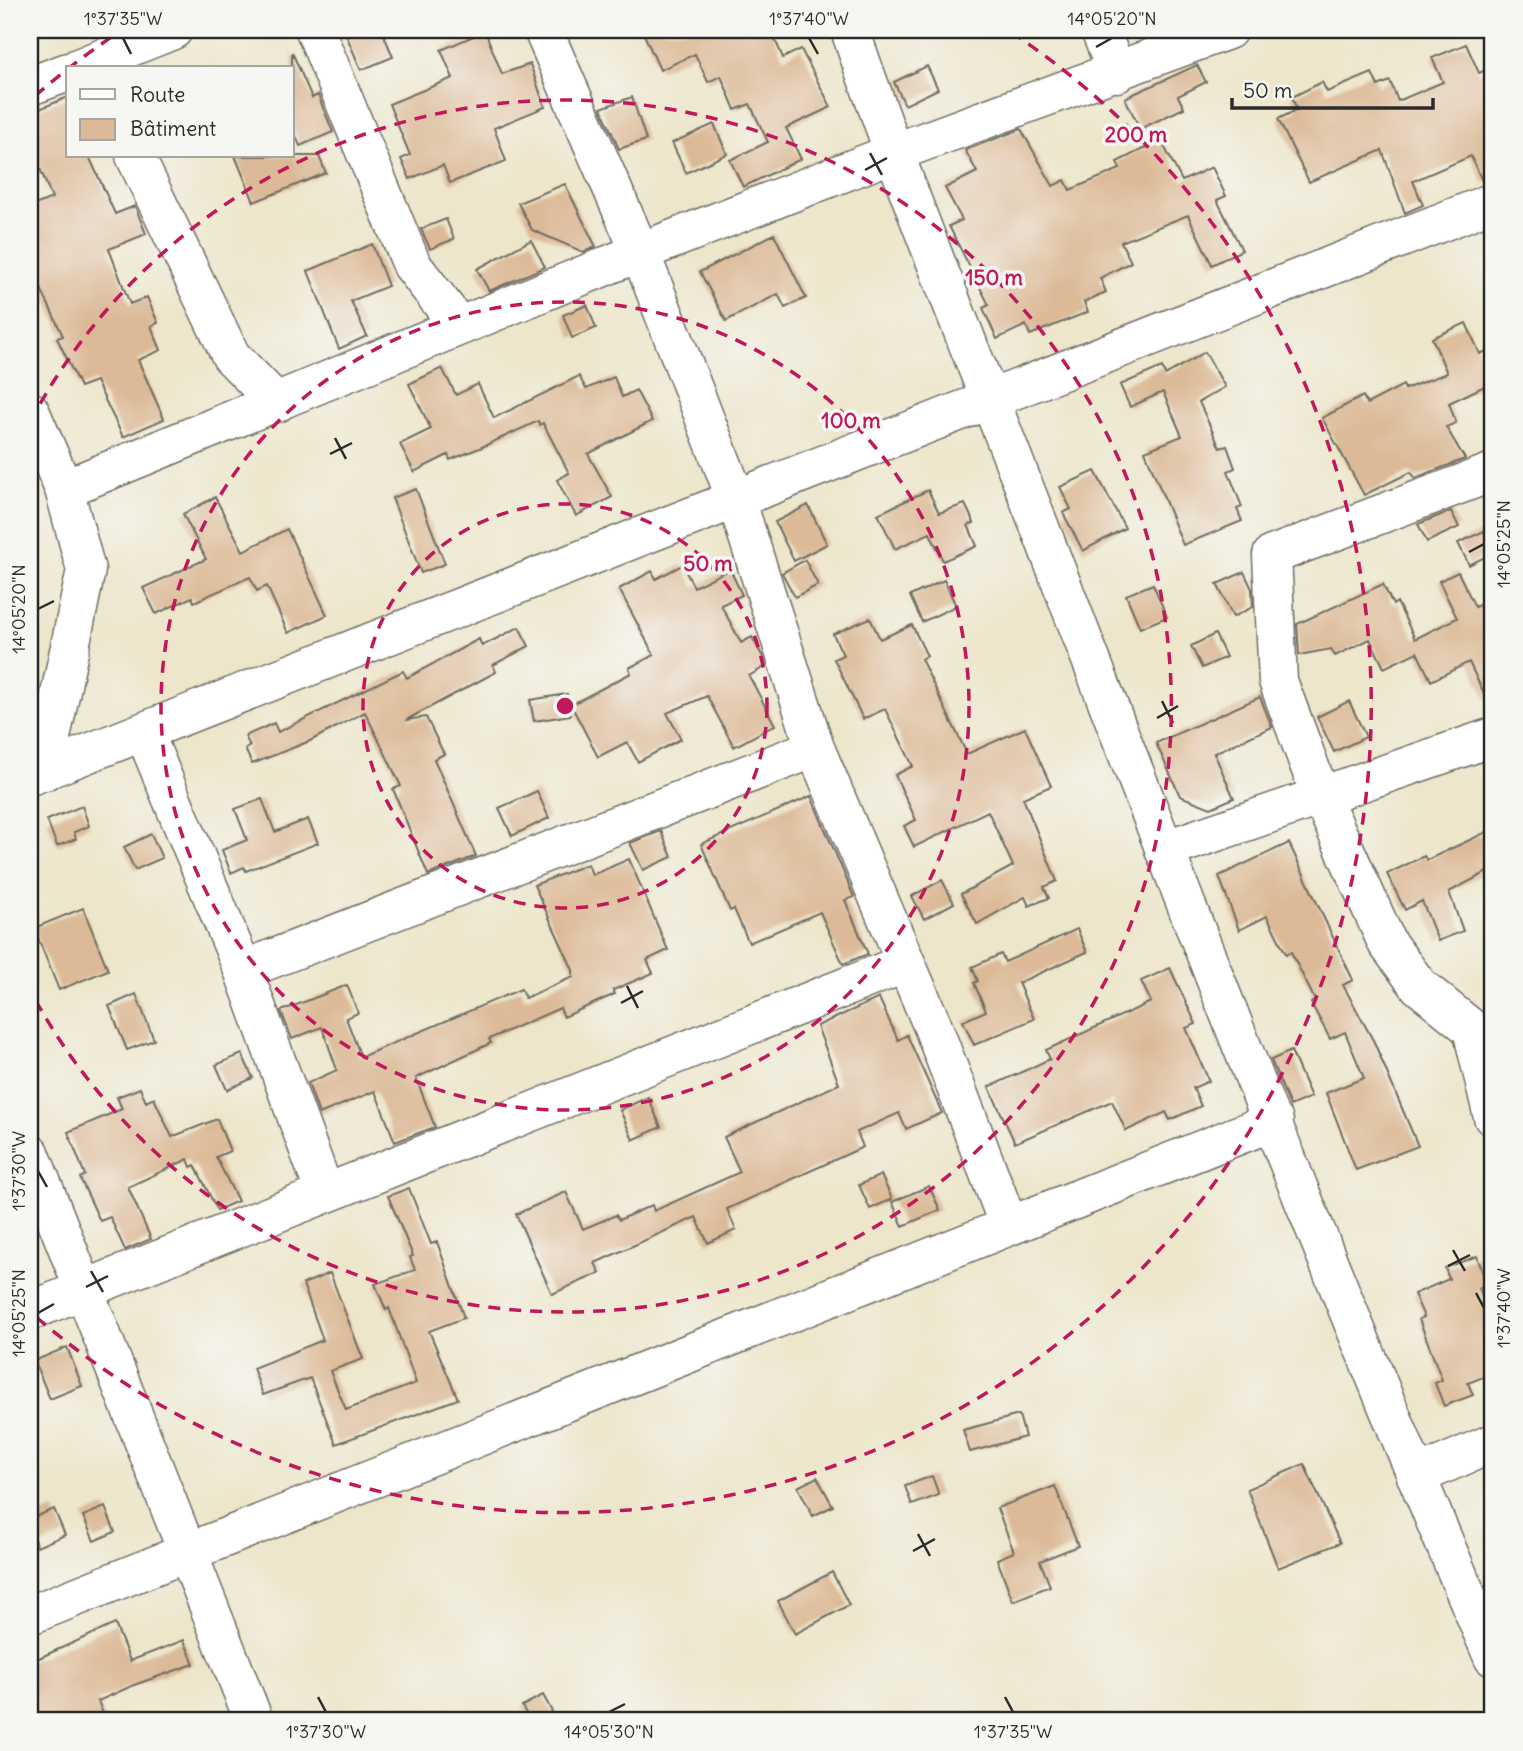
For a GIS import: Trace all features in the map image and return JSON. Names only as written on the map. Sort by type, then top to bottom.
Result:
[{"type":"street","points":[[87,66],[173,30]]},
{"type":"street","points":[[314,30],[412,265],[459,326]]},
{"type":"street","points":[[543,30],[640,251],[736,499],[814,748],[906,963],[1009,1226]]},
{"type":"street","points":[[850,30],[893,153],[991,399],[1164,850],[1416,1476],[1493,1657]]},
{"type":"street","points":[[1100,30],[1116,73]]},
{"type":"street","points":[[64,489],[640,251],[893,153],[1228,30]]},
{"type":"street","points":[[30,86],[66,74]]},
{"type":"street","points":[[136,158],[231,356],[277,402]]},
{"type":"street","points":[[37,774],[1493,202]]},
{"type":"street","points":[[30,411],[64,489],[86,569],[37,774]]},
{"type":"street","points":[[1493,472],[1272,555],[1278,681],[1321,794],[1387,943],[1419,986],[1483,1021],[1493,1117]]},
{"type":"street","points":[[144,732],[243,970],[325,1194]]},
{"type":"street","points":[[1164,850],[1493,737]]},
{"type":"street","points":[[243,970],[814,748]]},
{"type":"street","points":[[30,1311],[906,963]]},
{"type":"street","points":[[30,1615],[1273,1121]]},
{"type":"street","points":[[30,1153],[254,1721]]},
{"type":"street","points":[[1416,1476],[1493,1443]]},
{"type":"building","points":[[344,30],[382,30],[393,57],[361,70]]},
{"type":"building","points":[[642,30],[771,30],[783,58],[801,49],[831,107],[786,128],[801,159],[743,187],[730,160],[768,142],[750,104],[735,110],[721,76],[708,82],[695,54],[660,70]]},
{"type":"building","points":[[485,31],[502,74],[530,64],[545,107],[494,128],[506,161],[450,183],[443,165],[410,179],[401,159],[410,155],[389,104],[453,78],[441,50]]},
{"type":"building","points":[[1466,44],[1479,73],[1493,67],[1493,181],[1483,183],[1471,156],[1413,181],[1423,205],[1405,213],[1382,150],[1309,182],[1278,119],[1297,110],[1292,97],[1322,82],[1327,92],[1372,73],[1378,86],[1390,81],[1398,101],[1443,82],[1432,58]]},
{"type":"building","points":[[292,52],[312,98],[318,95],[333,132],[300,146],[294,131]]},
{"type":"building","points":[[1197,65],[1206,82],[1178,96],[1184,108],[1140,129],[1125,98]]},
{"type":"building","points":[[927,66],[938,89],[905,105],[894,82]]},
{"type":"building","points":[[632,97],[646,140],[619,149],[601,108]]},
{"type":"building","points":[[66,98],[66,158],[90,158],[115,214],[135,206],[146,234],[109,249],[130,304],[147,297],[158,323],[151,326],[161,350],[138,360],[164,419],[123,437],[96,381],[80,387],[57,338],[63,336],[30,265],[30,207],[52,198],[30,144],[30,113]]},
{"type":"building","points":[[714,124],[727,154],[686,173],[672,143]]},
{"type":"building","points":[[1021,129],[1053,186],[1065,180],[1070,190],[1120,169],[1117,162],[1161,140],[1182,181],[1212,167],[1226,196],[1217,200],[1242,250],[1212,265],[1188,215],[1121,242],[1131,262],[1100,278],[1106,292],[1084,302],[1088,312],[1030,335],[1026,325],[997,339],[983,308],[989,305],[949,226],[962,220],[945,188],[977,172],[965,150]]},
{"type":"building","points":[[319,156],[326,173],[254,202],[236,158]]},
{"type":"building","points":[[565,184],[596,247],[583,252],[532,230],[518,203]]},
{"type":"building","points":[[446,219],[454,239],[430,249],[421,229]]},
{"type":"building","points":[[774,234],[806,298],[785,308],[778,294],[726,321],[700,272]]},
{"type":"building","points":[[531,240],[545,267],[489,291],[477,269]]},
{"type":"building","points":[[372,244],[388,286],[351,301],[367,336],[339,349],[308,271]]},
{"type":"building","points":[[587,305],[596,328],[572,338],[563,315]]},
{"type":"building","points":[[1466,323],[1480,354],[1493,348],[1493,382],[1449,403],[1456,423],[1446,427],[1465,459],[1415,478],[1411,472],[1364,495],[1322,418],[1363,396],[1367,404],[1403,385],[1405,389],[1447,373],[1432,338]]},
{"type":"building","points":[[1205,352],[1225,387],[1199,402],[1220,448],[1227,446],[1235,468],[1228,471],[1242,507],[1237,509],[1242,521],[1183,545],[1145,451],[1182,436],[1163,392],[1130,407],[1120,385],[1162,367],[1165,375]]},
{"type":"building","points":[[442,368],[456,395],[478,384],[494,418],[579,376],[586,389],[614,377],[622,397],[636,390],[652,421],[588,454],[612,497],[576,516],[557,480],[569,473],[543,423],[540,425],[538,421],[450,460],[448,455],[414,472],[400,444],[431,429],[409,384]]},
{"type":"building","points":[[1095,471],[1125,528],[1083,551],[1063,513],[1071,509],[1060,487]]},
{"type":"building","points":[[416,489],[445,564],[421,573],[392,498]]},
{"type":"building","points":[[928,490],[939,513],[965,504],[974,523],[968,525],[977,546],[943,561],[930,533],[895,549],[878,514]]},
{"type":"building","points":[[215,497],[243,551],[287,529],[327,615],[288,633],[267,586],[257,591],[250,577],[194,602],[192,597],[156,614],[143,588],[206,559],[183,514]]},
{"type":"building","points":[[808,505],[827,544],[794,561],[775,522]]},
{"type":"building","points":[[1451,511],[1459,527],[1427,542],[1418,524]]},
{"type":"building","points":[[1484,531],[1493,553],[1469,565],[1458,543]]},
{"type":"building","points":[[805,560],[818,585],[795,597],[782,573]]},
{"type":"building","points":[[682,565],[694,587],[730,569],[742,595],[721,605],[741,643],[752,637],[764,659],[766,666],[749,676],[775,725],[734,747],[707,696],[667,713],[681,739],[638,762],[627,742],[598,757],[571,705],[631,673],[629,668],[654,655],[619,589],[652,571],[656,579]]},
{"type":"building","points":[[1244,572],[1252,589],[1253,607],[1233,617],[1217,584]]},
{"type":"building","points":[[1458,572],[1475,607],[1486,602],[1493,617],[1493,713],[1469,662],[1431,681],[1417,652],[1384,668],[1370,639],[1335,656],[1331,649],[1299,655],[1297,624],[1383,584],[1393,605],[1397,602],[1415,639],[1457,618],[1439,581]]},
{"type":"building","points":[[944,580],[956,606],[922,622],[910,596]]},
{"type":"building","points":[[1153,584],[1167,617],[1140,628],[1126,595]]},
{"type":"building","points":[[870,618],[880,639],[912,625],[927,656],[921,659],[967,754],[1025,728],[1051,786],[1023,798],[1057,881],[1044,887],[1049,898],[1029,906],[1025,897],[977,924],[961,894],[1013,866],[988,811],[914,847],[904,826],[916,820],[895,775],[913,766],[885,709],[863,719],[834,659],[843,655],[833,634]]},
{"type":"building","points":[[519,627],[529,646],[493,665],[496,672],[406,720],[426,717],[444,754],[434,759],[476,856],[428,875],[393,789],[401,786],[365,712],[310,741],[252,764],[245,749],[250,746],[245,736],[274,723],[278,732],[403,671],[407,678],[479,639],[482,646]]},
{"type":"building","points":[[1215,634],[1226,657],[1202,668],[1191,646]]},
{"type":"building","points":[[567,694],[571,715],[534,721],[530,700]]},
{"type":"building","points":[[1260,697],[1272,727],[1214,753],[1234,798],[1211,808],[1180,796],[1156,743]]},
{"type":"building","points":[[1349,701],[1366,737],[1334,752],[1317,717]]},
{"type":"building","points":[[537,791],[549,818],[512,836],[499,808]]},
{"type":"building","points":[[811,796],[854,897],[845,900],[868,954],[843,964],[820,912],[749,943],[734,909],[730,911],[701,844]]},
{"type":"building","points":[[262,799],[275,832],[308,819],[318,843],[246,871],[244,867],[231,873],[222,850],[247,840],[235,809]]},
{"type":"building","points":[[82,806],[89,826],[74,832],[76,839],[57,846],[47,820]]},
{"type":"building","points":[[1493,829],[1493,869],[1449,892],[1463,931],[1438,941],[1422,901],[1405,910],[1387,874],[1424,856],[1427,860]]},
{"type":"building","points":[[661,831],[672,857],[643,870],[630,843]]},
{"type":"building","points":[[151,834],[162,858],[135,870],[124,847]]},
{"type":"building","points":[[1289,843],[1353,980],[1343,985],[1374,1042],[1418,1146],[1356,1170],[1326,1093],[1364,1078],[1345,1032],[1330,1039],[1311,1003],[1315,1000],[1291,952],[1286,954],[1267,916],[1239,930],[1219,876]]},
{"type":"building","points":[[629,859],[668,950],[647,960],[653,973],[613,990],[615,994],[564,1017],[560,1008],[489,1039],[491,1043],[416,1078],[435,1127],[395,1142],[375,1091],[319,1114],[308,1083],[337,1070],[322,1027],[292,1039],[281,1011],[347,985],[358,1013],[346,1018],[361,1057],[521,989],[525,998],[573,977],[573,970],[534,885],[588,864],[592,875]]},
{"type":"building","points":[[942,880],[954,903],[924,919],[912,896]]},
{"type":"building","points":[[83,908],[108,970],[59,990],[34,928]]},
{"type":"building","points":[[1077,929],[1087,952],[1018,983],[1034,1019],[974,1045],[963,1021],[986,1011],[974,983],[978,981],[972,967],[1001,954],[1005,962]]},
{"type":"building","points":[[1170,968],[1196,1024],[1186,1028],[1209,1081],[1193,1088],[1201,1106],[1170,1120],[1166,1112],[1126,1131],[1112,1101],[1015,1143],[989,1087],[1050,1059],[1046,1050],[1151,1002],[1141,981]]},
{"type":"building","points":[[136,994],[154,1040],[127,1050],[109,1006]]},
{"type":"building","points":[[879,998],[898,1040],[907,1035],[942,1113],[906,1129],[899,1113],[857,1132],[863,1147],[727,1209],[736,1230],[708,1243],[696,1217],[595,1263],[600,1273],[552,1294],[516,1214],[566,1192],[583,1229],[616,1215],[619,1220],[652,1205],[654,1211],[740,1172],[724,1137],[839,1084],[817,1026]]},
{"type":"building","points":[[1291,1051],[1311,1097],[1290,1106],[1271,1060]]},
{"type":"building","points":[[242,1054],[253,1078],[227,1090],[216,1065]]},
{"type":"building","points":[[140,1088],[146,1102],[154,1098],[172,1137],[217,1119],[230,1151],[216,1157],[238,1201],[217,1210],[195,1165],[191,1167],[188,1159],[128,1187],[151,1239],[125,1250],[110,1217],[100,1221],[80,1178],[85,1175],[68,1132],[122,1109],[117,1097]]},
{"type":"building","points":[[648,1097],[661,1127],[633,1140],[620,1110]]},
{"type":"building","points":[[881,1175],[892,1199],[870,1209],[859,1185]]},
{"type":"building","points":[[929,1186],[940,1210],[903,1226],[892,1202]]},
{"type":"building","points":[[409,1188],[431,1244],[437,1242],[464,1318],[429,1331],[458,1399],[336,1444],[310,1378],[263,1395],[253,1368],[323,1340],[303,1284],[330,1273],[363,1359],[330,1371],[346,1410],[416,1383],[389,1308],[386,1310],[375,1284],[415,1270],[410,1257],[413,1256],[388,1196]]},
{"type":"building","points":[[1477,1256],[1487,1285],[1479,1288],[1493,1324],[1493,1373],[1468,1383],[1473,1395],[1444,1406],[1435,1383],[1442,1380],[1419,1319],[1424,1317],[1414,1294],[1449,1279],[1445,1268]]},
{"type":"building","points":[[67,1347],[82,1386],[50,1399],[34,1361]]},
{"type":"building","points":[[1019,1415],[1025,1437],[970,1452],[963,1430]]},
{"type":"building","points":[[1304,1464],[1340,1543],[1278,1568],[1247,1489]]},
{"type":"building","points":[[932,1476],[939,1495],[912,1505],[905,1486]]},
{"type":"building","points":[[817,1477],[833,1506],[813,1516],[798,1487]]},
{"type":"building","points":[[1055,1486],[1078,1546],[1040,1561],[1050,1586],[1013,1601],[997,1559],[1014,1552],[997,1508]]},
{"type":"building","points":[[105,1507],[115,1532],[94,1541],[83,1516]]},
{"type":"building","points":[[54,1509],[65,1535],[37,1547],[30,1529],[30,1519]]},
{"type":"building","points":[[832,1572],[849,1605],[795,1634],[778,1601]]},
{"type":"building","points":[[115,1624],[130,1661],[184,1640],[194,1664],[98,1701],[106,1721],[30,1721],[30,1662]]},
{"type":"building","points":[[543,1695],[557,1721],[530,1721],[522,1706]]}]
